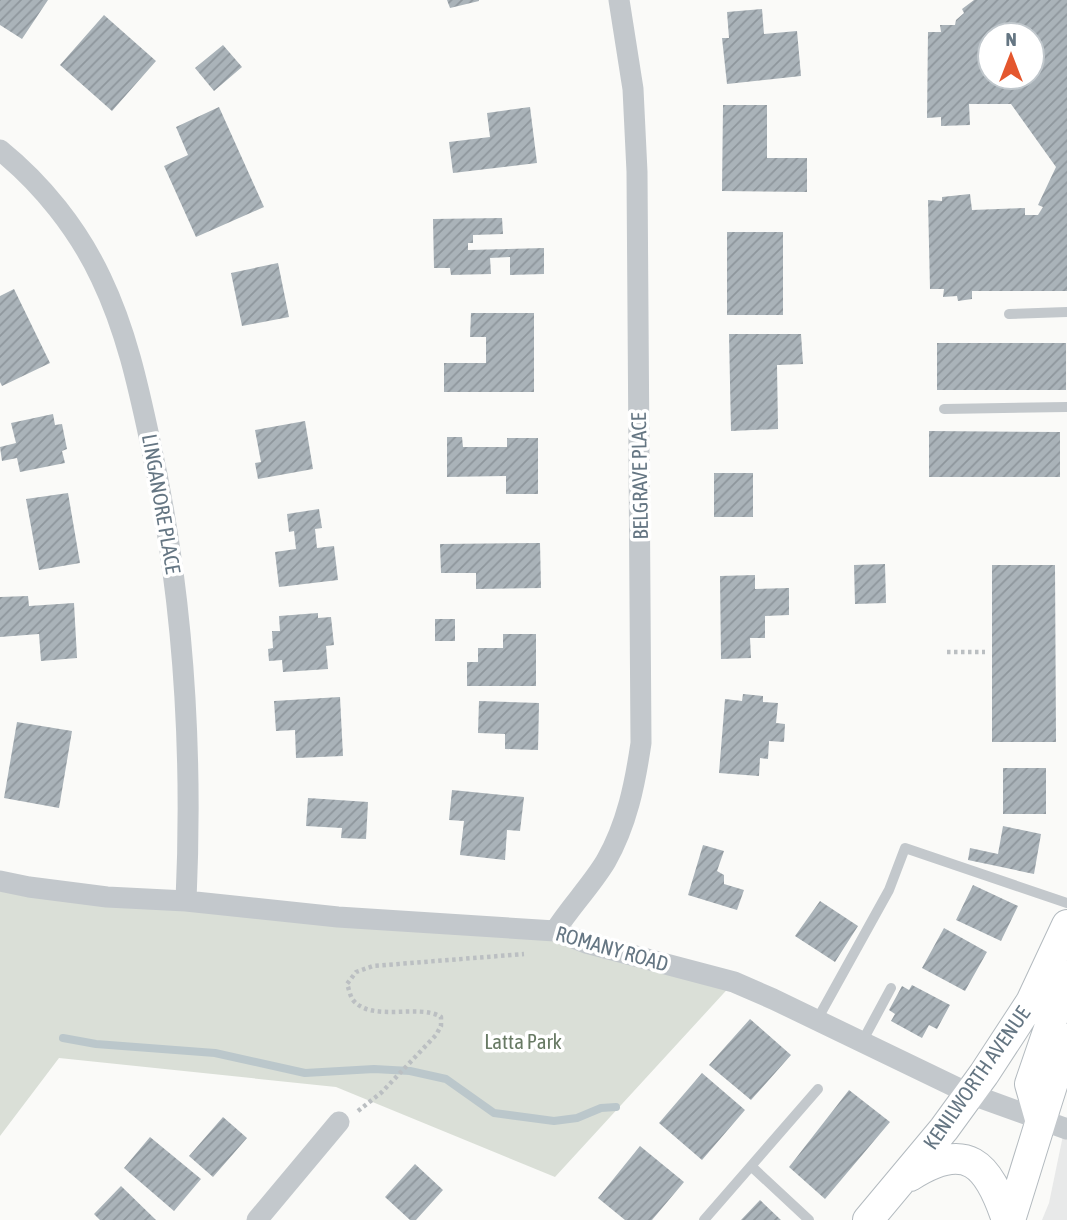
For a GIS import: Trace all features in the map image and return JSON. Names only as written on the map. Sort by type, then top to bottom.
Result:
[{"type":"main road","name":"KENILWORTH AVENUE","points":[[868,1220],[970,1094],[1031,1002],[1067,925]]},
{"type":"main road","points":[[1053,1124],[1030,1084],[1067,976]]},
{"type":"main road","points":[[1008,1220],[1053,1124],[1051,1090],[1067,1039]]},
{"type":"main road","points":[[902,1181],[931,1163],[952,1158],[966,1160],[981,1168],[997,1191],[1008,1220]]},
{"type":"street","name":"BELGRAVE PLACE","points":[[555,931],[606,860],[624,822],[633,794],[641,743],[636,172],[633,89],[619,0]]},
{"type":"street","name":"LINGANORE PLACE","points":[[0,150],[36,183],[85,248],[114,306],[136,373],[166,519],[182,650],[187,748],[186,901]]},
{"type":"street","name":"ROMANY ROAD","points":[[0,881],[107,897],[555,931],[586,943],[734,982],[970,1094],[1053,1124]]},
{"type":"street","points":[[257,1220],[339,1122]]},
{"type":"lane","points":[[1009,314],[1067,312]]},
{"type":"lane","points":[[944,409],[1067,407]]},
{"type":"lane","points":[[817,1020],[890,890],[905,848],[1067,903]]},
{"type":"lane","points":[[863,1042],[891,988]]},
{"type":"lane","points":[[704,1220],[818,1089]]},
{"type":"lane","points":[[751,1166],[809,1220]]},
{"type":"path","points":[[947,652],[985,652]]},
{"type":"path","points":[[339,1122],[348,1119],[390,1084],[436,1035],[441,1026],[441,1017],[433,1013],[400,1013],[362,1007],[352,999],[347,984],[356,972],[373,966],[524,954]]},
{"type":"shaded area","points":[[1067,1116],[1067,1220],[1042,1220],[1049,1203]]},
{"type":"green space","name":"Latta Park","points":[[0,881],[555,931],[734,982],[555,1177],[336,1087],[59,1058],[0,1136]]},
{"type":"building","points":[[0,0],[48,0],[22,39],[0,25]]},
{"type":"building","points":[[447,0],[479,0],[479,1],[450,8]]},
{"type":"building","points":[[974,0],[1067,0],[1067,291],[972,291],[972,299],[958,301],[957,296],[943,297],[944,289],[930,289],[928,200],[942,201],[942,197],[970,194],[972,210],[1025,208],[1025,215],[1038,215],[1043,207],[1038,205],[1056,167],[1011,104],[969,104],[970,125],[941,126],[941,117],[927,118],[928,32],[941,32],[940,25],[955,25],[956,20],[964,13],[962,9]]},
{"type":"building","points":[[762,9],[764,34],[797,31],[801,76],[727,84],[722,38],[729,38],[727,12]]},
{"type":"building","points":[[104,15],[156,61],[112,111],[60,65]]},
{"type":"building","points":[[223,45],[242,67],[214,91],[195,68]]},
{"type":"building","points":[[723,105],[767,105],[767,158],[807,158],[807,192],[722,191]]},
{"type":"building","points":[[219,107],[264,207],[196,237],[164,166],[188,155],[176,127]]},
{"type":"building","points":[[530,107],[537,163],[453,173],[449,142],[490,137],[487,113]]},
{"type":"building","points":[[502,218],[503,234],[473,235],[473,243],[468,243],[468,250],[544,248],[544,274],[510,275],[510,257],[490,258],[491,274],[451,275],[450,268],[434,268],[433,219]]},
{"type":"building","points":[[727,232],[783,232],[783,315],[727,315]]},
{"type":"building","points":[[278,263],[289,317],[242,326],[231,273]]},
{"type":"building","points":[[14,289],[50,363],[2,386],[0,296]]},
{"type":"building","points":[[471,313],[534,313],[534,392],[444,392],[444,363],[486,363],[486,337],[470,337]]},
{"type":"building","points":[[729,334],[801,334],[803,364],[777,365],[778,429],[731,431]]},
{"type":"building","points":[[937,343],[1066,343],[1066,390],[937,390]]},
{"type":"building","points":[[53,414],[55,425],[62,424],[67,449],[62,451],[65,463],[20,472],[17,458],[2,461],[0,447],[16,443],[11,423]]},
{"type":"building","points":[[305,421],[313,469],[258,479],[255,463],[261,462],[255,430]]},
{"type":"building","points":[[929,431],[1060,432],[1060,477],[929,477]]},
{"type":"building","points":[[447,437],[462,437],[463,447],[507,447],[507,438],[538,438],[538,494],[506,494],[506,476],[447,477]]},
{"type":"building","points":[[714,473],[753,473],[753,517],[714,517]]},
{"type":"building","points":[[68,493],[80,563],[39,570],[26,499]]},
{"type":"building","points":[[319,509],[322,528],[315,529],[317,548],[334,546],[338,580],[279,587],[275,552],[296,549],[294,531],[289,532],[287,514]]},
{"type":"building","points":[[540,543],[541,588],[476,589],[476,573],[441,573],[440,544]]},
{"type":"building","points":[[885,564],[886,603],[855,604],[854,565]]},
{"type":"building","points":[[992,565],[1055,565],[1056,742],[992,742]]},
{"type":"building","points":[[755,575],[755,589],[789,588],[789,615],[765,616],[765,638],[750,638],[751,658],[721,659],[720,576]]},
{"type":"building","points":[[28,596],[29,606],[74,603],[77,658],[41,661],[39,634],[0,637],[0,597]]},
{"type":"building","points":[[318,613],[318,618],[331,617],[334,645],[326,646],[328,669],[283,672],[282,660],[269,661],[268,649],[273,648],[272,631],[280,631],[279,616]]},
{"type":"building","points":[[435,619],[455,619],[455,641],[435,641]]},
{"type":"building","points":[[503,634],[536,634],[536,686],[467,686],[467,662],[478,662],[478,648],[503,648]]},
{"type":"building","points":[[743,694],[763,696],[763,702],[778,703],[776,723],[785,724],[784,742],[769,741],[768,759],[760,758],[759,776],[719,773],[725,699],[742,701]]},
{"type":"building","points":[[340,697],[343,756],[296,758],[295,730],[276,731],[274,701]]},
{"type":"building","points":[[479,701],[539,703],[538,750],[505,749],[505,734],[478,733]]},
{"type":"building","points":[[17,722],[72,731],[59,808],[4,798]]},
{"type":"building","points":[[1003,768],[1046,768],[1046,814],[1003,814]]},
{"type":"building","points":[[452,790],[524,797],[520,831],[507,830],[505,860],[460,855],[464,821],[449,820]]},
{"type":"building","points":[[308,798],[368,802],[366,839],[341,838],[342,828],[306,826]]},
{"type":"building","points":[[1003,826],[1041,834],[1034,874],[968,860],[970,848],[998,854]]},
{"type":"building","points":[[703,845],[724,851],[717,871],[724,875],[724,884],[744,890],[737,910],[688,895]]},
{"type":"building","points":[[973,885],[1018,906],[1001,941],[956,920]]},
{"type":"building","points":[[820,901],[858,926],[835,962],[795,936]]},
{"type":"building","points":[[944,928],[987,952],[965,991],[922,968]]},
{"type":"building","points":[[912,985],[950,1005],[937,1029],[929,1025],[922,1038],[891,1021],[895,1014],[889,1010],[902,986],[909,990]]},
{"type":"building","points":[[750,1019],[791,1055],[751,1100],[709,1065]]},
{"type":"building","points":[[702,1073],[745,1110],[702,1160],[659,1123]]},
{"type":"building","points":[[849,1090],[890,1122],[825,1199],[789,1167]]},
{"type":"building","points":[[223,1117],[247,1138],[213,1177],[189,1156]]},
{"type":"building","points":[[150,1137],[201,1179],[174,1211],[124,1168]]},
{"type":"building","points":[[640,1146],[684,1182],[652,1220],[625,1220],[598,1198]]},
{"type":"building","points":[[415,1164],[443,1190],[416,1220],[410,1220],[385,1197]]},
{"type":"building","points":[[121,1186],[156,1220],[100,1220],[94,1214]]},
{"type":"building","points":[[760,1200],[781,1220],[741,1220]]},
{"type":"waterway","points":[[63,1038],[96,1044],[215,1053],[305,1073],[374,1069],[410,1071],[446,1079],[494,1113],[554,1121],[577,1118],[601,1108],[616,1107]]}]
